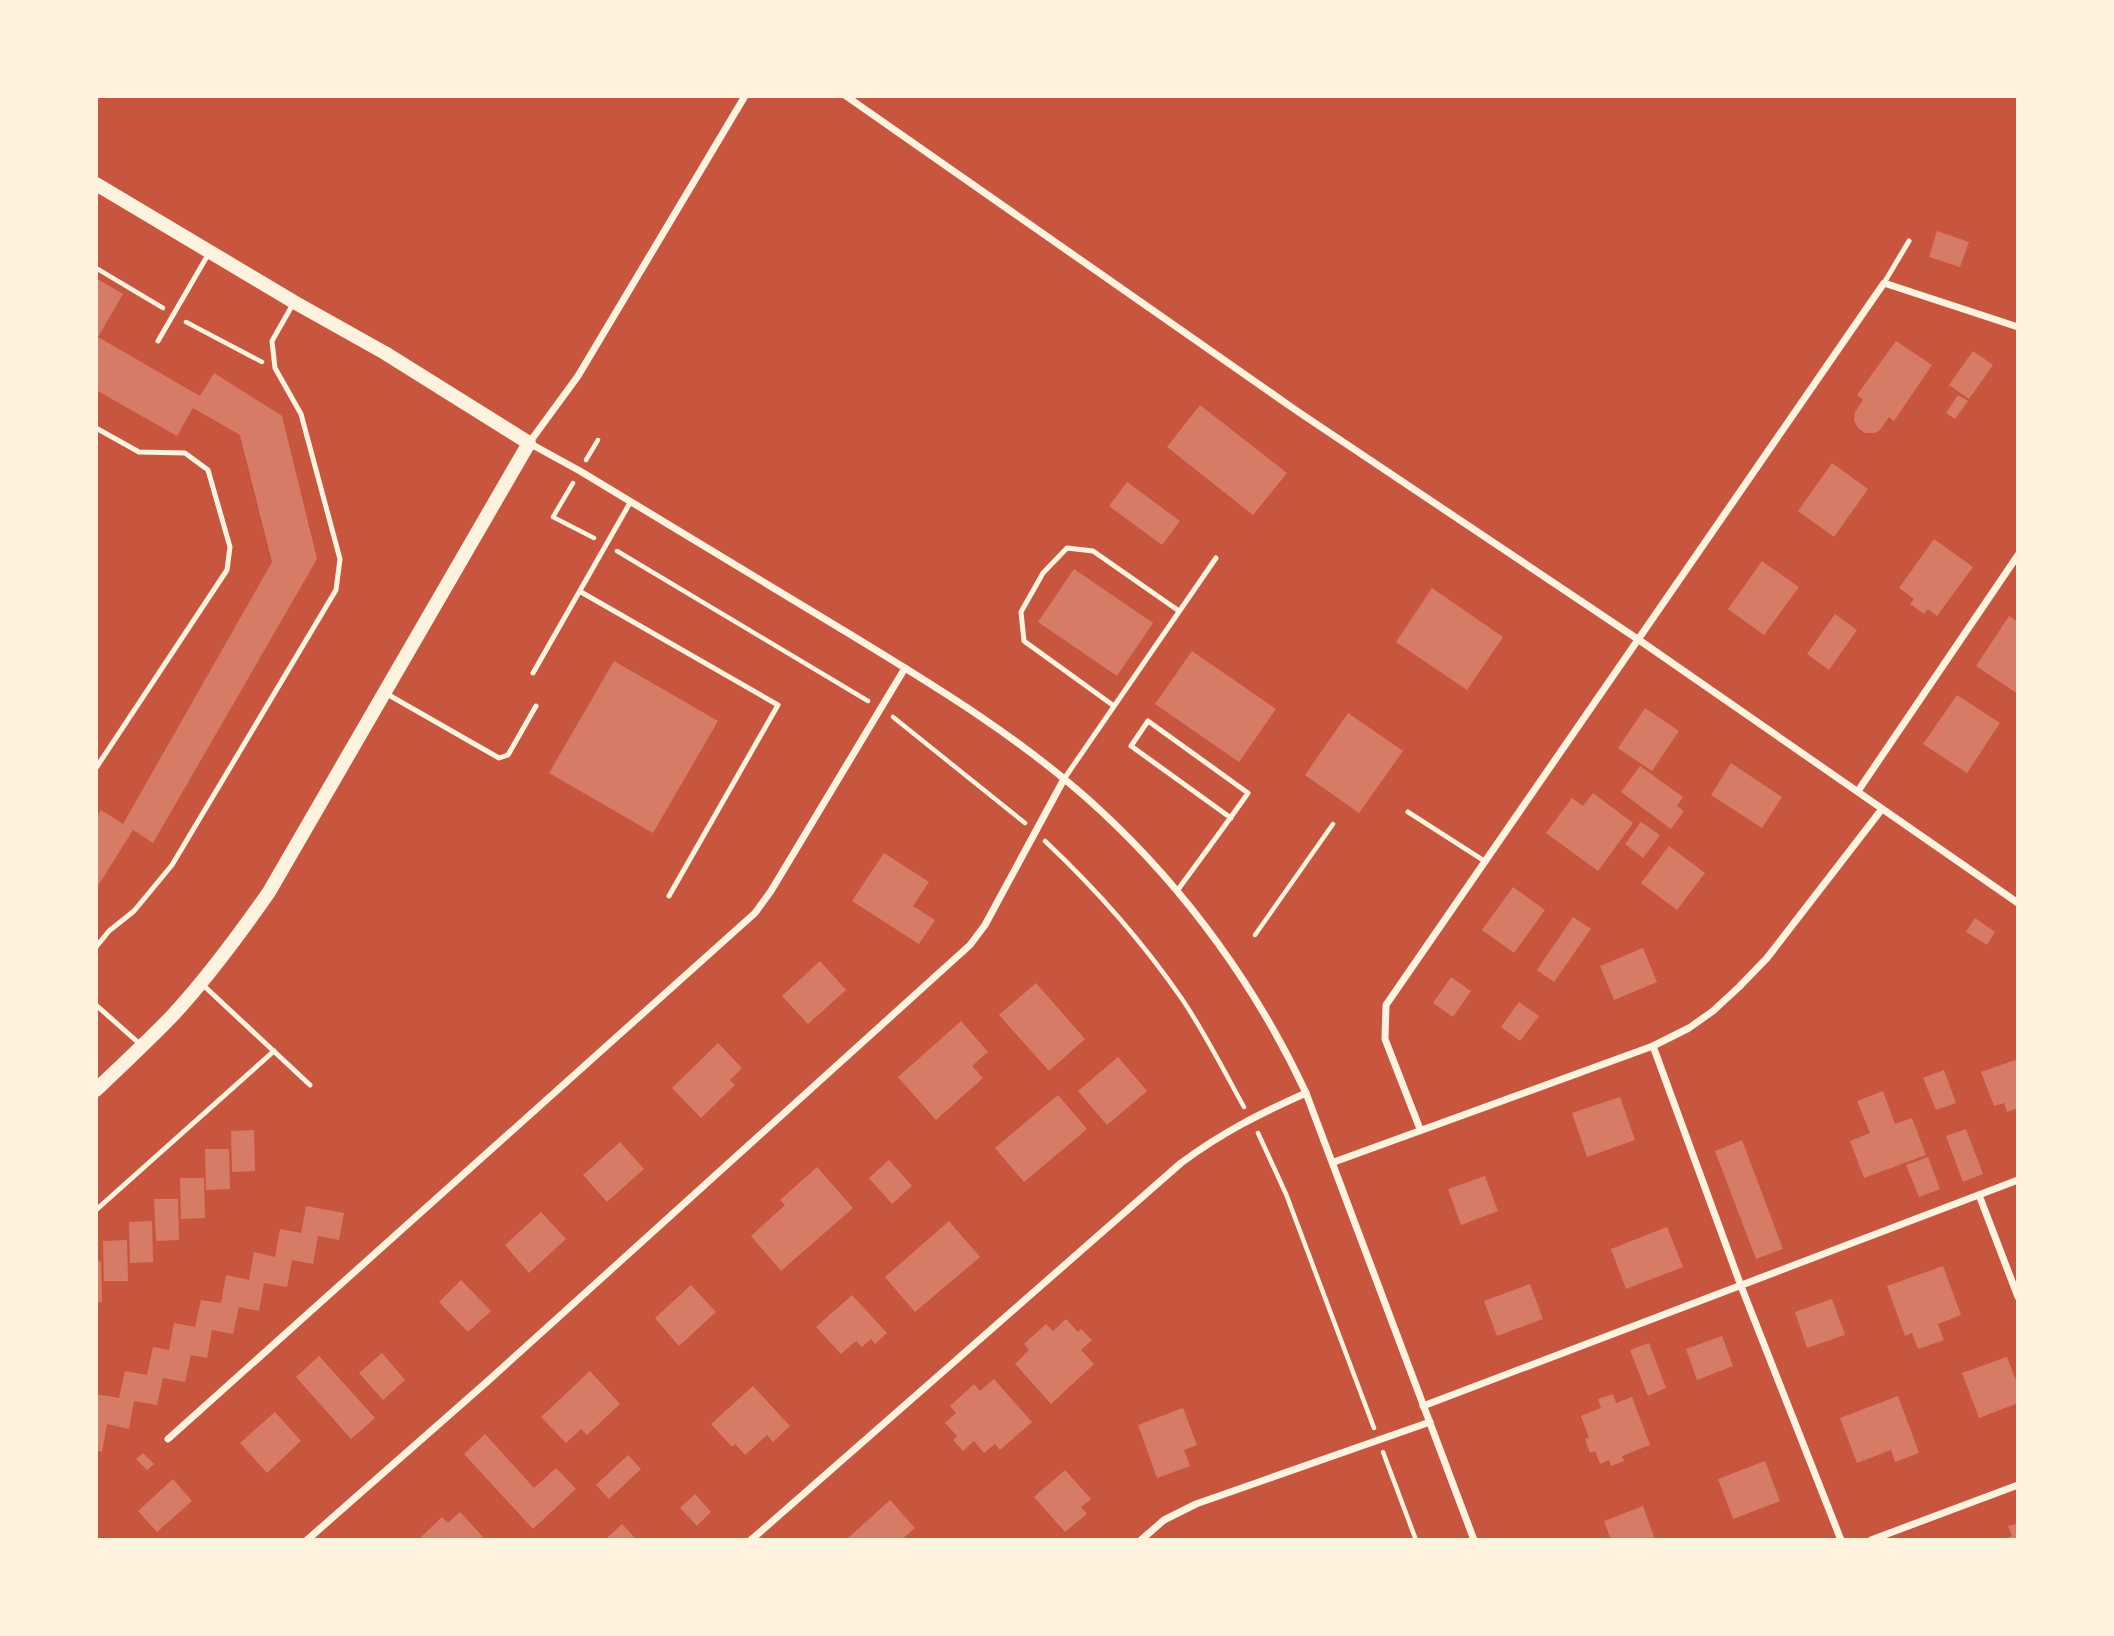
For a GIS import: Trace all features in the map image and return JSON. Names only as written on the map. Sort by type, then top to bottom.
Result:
[{"type":"main road","points":[[96,184],[385,353],[529,443],[269,892],[201,983],[96,1090]]},
{"type":"street","points":[[745,96],[578,376],[529,443],[631,501],[905,668],[1005,733],[1065,779],[1138,847],[1177,891],[1223,950],[1280,1039],[1306,1093],[1474,1540]]},
{"type":"street","points":[[845,96],[1297,411],[1639,640],[2018,903]]},
{"type":"street","points":[[1420,1129],[1385,1039],[1386,1005],[1884,283],[2018,327]]},
{"type":"street","points":[[1858,791],[2018,555]]},
{"type":"street","points":[[168,1440],[755,913],[771,891],[905,668]]},
{"type":"street","points":[[307,1540],[489,1380],[970,945],[985,925],[1065,779]]},
{"type":"street","points":[[1334,1162],[1653,1046],[1689,1028],[1713,1011],[1766,958],[1882,809]]},
{"type":"street","points":[[1653,1046],[1741,1286],[1841,1540]]},
{"type":"street","points":[[751,1540],[1181,1163],[1214,1139],[1251,1118],[1306,1093]]},
{"type":"street","points":[[1423,1406],[2018,1181]]},
{"type":"street","points":[[1979,1195],[2018,1297]]},
{"type":"street","points":[[1141,1540],[1164,1520],[1196,1504],[1430,1422]]},
{"type":"street","points":[[1871,1540],[2018,1485]]},
{"type":"lane","points":[[1884,283],[1909,241]]},
{"type":"lane","points":[[158,341],[210,253]]},
{"type":"lane","points":[[96,947],[134,911],[172,865],[336,590],[340,559],[301,414],[275,368],[272,341],[295,302]]},
{"type":"lane","points":[[96,428],[139,452],[185,453],[208,470],[230,547],[227,570],[96,768]]},
{"type":"lane","points":[[533,673],[631,501]]},
{"type":"lane","points":[[1114,706],[1024,641],[1021,612],[1044,573],[1067,548],[1093,551],[1180,611]]},
{"type":"lane","points":[[1065,779],[1216,558]]},
{"type":"lane","points":[[581,592],[778,705],[669,896]]},
{"type":"lane","points":[[385,692],[499,758],[508,754],[537,706]]},
{"type":"lane","points":[[1177,891],[1231,818],[1248,793],[1148,721],[1131,746],[1231,818]]},
{"type":"lane","points":[[1408,812],[1486,862]]},
{"type":"lane","points":[[201,983],[310,1085]]},
{"type":"lane","points":[[96,1005],[142,1046]]},
{"type":"lane","points":[[96,1210],[274,1051]]},
{"type":"path","points":[[598,440],[553,517],[607,545],[904,725],[1036,833],[1090,883],[1138,939],[1184,1002],[1251,1118],[1286,1194],[1416,1540]]},
{"type":"path","points":[[1255,935],[1333,824]]},
{"type":"building","points":[[1937,231],[1969,242],[1960,267],[1929,257]]},
{"type":"building","points":[[96,278],[123,294],[98,337],[200,396],[214,373],[282,416],[317,559],[153,843],[133,830],[96,889],[96,817],[101,810],[123,824],[272,562],[240,435],[193,408],[177,436],[96,390]]},
{"type":"building","points":[[1896,341],[1932,365],[1894,421],[1889,417],[1880,430],[1865,433],[1858,428],[1854,420],[1855,412],[1863,400],[1857,395]]},
{"type":"building","points":[[1973,351],[1993,365],[1969,399],[1949,385]]},
{"type":"building","points":[[1958,395],[1968,401],[1955,419],[1946,413]]},
{"type":"building","points":[[1200,405],[1287,473],[1253,515],[1167,447]]},
{"type":"building","points":[[1832,463],[1868,489],[1834,537],[1798,511]]},
{"type":"building","points":[[1127,482],[1180,521],[1162,545],[1109,506]]},
{"type":"building","points":[[1934,539],[1973,567],[1937,616],[1928,609],[1924,614],[1910,604],[1914,599],[1899,588]]},
{"type":"building","points":[[1762,561],[1799,587],[1764,635],[1728,609]]},
{"type":"building","points":[[1074,569],[1153,623],[1117,676],[1038,622]]},
{"type":"building","points":[[1432,588],[1503,637],[1467,690],[1396,642]]},
{"type":"building","points":[[1835,614],[1857,630],[1829,670],[1807,654]]},
{"type":"building","points":[[2009,616],[2018,622],[2018,694],[1976,666]]},
{"type":"building","points":[[1192,651],[1276,709],[1239,762],[1155,704]]},
{"type":"building","points":[[614,661],[718,721],[653,833],[549,773]]},
{"type":"building","points":[[1957,695],[2000,723],[1967,773],[1923,744]]},
{"type":"building","points":[[1645,708],[1679,731],[1652,771],[1618,748]]},
{"type":"building","points":[[1348,713],[1403,751],[1359,813],[1305,775]]},
{"type":"building","points":[[1731,763],[1782,797],[1762,828],[1711,795]]},
{"type":"building","points":[[1640,766],[1683,797],[1677,806],[1684,811],[1671,829],[1621,792]]},
{"type":"building","points":[[1593,793],[1633,823],[1598,871],[1546,833],[1572,798],[1583,806]]},
{"type":"building","points":[[1641,822],[1660,835],[1643,858],[1625,844]]},
{"type":"building","points":[[1669,846],[1705,873],[1677,910],[1641,883]]},
{"type":"building","points":[[884,853],[929,882],[913,906],[935,920],[919,944],[852,901]]},
{"type":"building","points":[[1513,887],[1545,910],[1514,953],[1482,930]]},
{"type":"building","points":[[1573,917],[1591,929],[1554,982],[1537,970]]},
{"type":"building","points":[[1975,918],[1995,932],[1987,945],[1966,932]]},
{"type":"building","points":[[1643,948],[1657,982],[1614,1000],[1600,966]]},
{"type":"building","points":[[820,961],[846,990],[808,1024],[782,996]]},
{"type":"building","points":[[1451,977],[1471,991],[1453,1017],[1433,1003]]},
{"type":"building","points":[[1036,983],[1085,1039],[1049,1071],[999,1015]]},
{"type":"building","points":[[1519,1002],[1539,1016],[1520,1041],[1501,1027]]},
{"type":"building","points":[[961,1021],[988,1052],[972,1066],[983,1078],[936,1120],[898,1077]]},
{"type":"building","points":[[718,1043],[742,1068],[730,1080],[735,1085],[701,1118],[672,1088]]},
{"type":"building","points":[[1118,1057],[1147,1091],[1107,1125],[1078,1091]]},
{"type":"building","points":[[2018,1059],[2018,1108],[2007,1112],[2004,1103],[1994,1106],[1981,1072]]},
{"type":"building","points":[[1944,1070],[1956,1103],[1936,1110],[1923,1078]]},
{"type":"building","points":[[1883,1091],[1895,1124],[1912,1118],[1926,1155],[1864,1178],[1850,1141],[1870,1133],[1857,1101]]},
{"type":"building","points":[[1058,1095],[1087,1129],[1024,1182],[995,1148]]},
{"type":"building","points":[[1620,1097],[1635,1140],[1587,1157],[1572,1113]]},
{"type":"building","points":[[1966,1129],[1983,1174],[1963,1182],[1946,1136]]},
{"type":"building","points":[[254,1130],[255,1171],[232,1172],[231,1131]]},
{"type":"building","points":[[1742,1140],[1783,1249],[1756,1259],[1715,1151]]},
{"type":"building","points":[[620,1142],[644,1169],[607,1202],[583,1175]]},
{"type":"building","points":[[205,1149],[229,1149],[230,1189],[206,1190]]},
{"type":"building","points":[[1928,1157],[1940,1189],[1919,1197],[1906,1165]]},
{"type":"building","points":[[889,1160],[912,1186],[892,1204],[869,1178]]},
{"type":"building","points":[[817,1167],[853,1208],[781,1271],[751,1236],[785,1205],[780,1200]]},
{"type":"building","points":[[1485,1176],[1498,1211],[1461,1225],[1448,1189]]},
{"type":"building","points":[[180,1178],[204,1178],[205,1218],[181,1219]]},
{"type":"building","points":[[154,1199],[178,1199],[179,1240],[156,1241]]},
{"type":"building","points":[[306,1206],[344,1213],[339,1240],[318,1236],[313,1264],[292,1260],[287,1287],[264,1283],[259,1311],[239,1307],[233,1334],[212,1330],[207,1358],[191,1355],[185,1382],[163,1378],[157,1405],[134,1401],[129,1429],[107,1424],[102,1452],[96,1450],[96,1394],[119,1398],[125,1371],[147,1375],[153,1347],[169,1350],[174,1323],[195,1327],[201,1300],[221,1303],[226,1275],[249,1280],[254,1252],[275,1257],[280,1229],[301,1233]]},
{"type":"building","points":[[541,1212],[566,1239],[529,1273],[505,1245]]},
{"type":"building","points":[[152,1221],[153,1262],[130,1263],[129,1222]]},
{"type":"building","points":[[949,1221],[980,1257],[915,1312],[885,1277]]},
{"type":"building","points":[[1667,1227],[1683,1267],[1626,1289],[1611,1249]]},
{"type":"building","points":[[127,1240],[128,1281],[104,1281],[103,1241]]},
{"type":"building","points":[[101,1261],[102,1302],[96,1302],[96,1262]]},
{"type":"building","points":[[1943,1266],[1961,1315],[1938,1324],[1944,1340],[1918,1349],[1912,1333],[1905,1336],[1887,1286]]},
{"type":"building","points":[[461,1280],[491,1311],[468,1332],[439,1302]]},
{"type":"building","points":[[1530,1284],[1543,1319],[1497,1336],[1484,1301]]},
{"type":"building","points":[[691,1285],[716,1312],[679,1346],[655,1318]]},
{"type":"building","points":[[852,1295],[887,1333],[875,1344],[871,1339],[862,1347],[856,1341],[841,1354],[816,1327]]},
{"type":"building","points":[[1832,1299],[1845,1335],[1807,1348],[1795,1312]]},
{"type":"building","points":[[1066,1319],[1078,1332],[1081,1329],[1092,1340],[1081,1350],[1094,1364],[1051,1404],[1015,1364],[1029,1350],[1024,1344],[1046,1324],[1053,1331]]},
{"type":"building","points":[[1722,1336],[1733,1366],[1697,1380],[1686,1349]]},
{"type":"building","points":[[1649,1343],[1666,1388],[1648,1396],[1630,1350]]},
{"type":"building","points":[[382,1353],[405,1380],[383,1400],[359,1373]]},
{"type":"building","points":[[319,1356],[375,1418],[351,1439],[296,1377]]},
{"type":"building","points":[[2007,1357],[2018,1386],[2018,1403],[1979,1418],[1962,1373]]},
{"type":"building","points":[[590,1371],[620,1404],[587,1435],[581,1429],[566,1443],[541,1417]]},
{"type":"building","points":[[994,1379],[1032,1422],[1000,1450],[995,1444],[984,1453],[974,1441],[963,1451],[953,1440],[957,1436],[945,1423],[956,1413],[950,1406],[974,1384],[980,1391]]},
{"type":"building","points":[[753,1386],[790,1426],[773,1442],[767,1435],[745,1455],[735,1444],[732,1447],[711,1424]]},
{"type":"building","points":[[1613,1394],[1616,1403],[1632,1397],[1650,1445],[1622,1456],[1624,1461],[1611,1466],[1609,1460],[1600,1464],[1595,1451],[1590,1453],[1585,1439],[1589,1438],[1581,1416],[1601,1408],[1598,1399]]},
{"type":"building","points":[[1898,1396],[1919,1453],[1895,1462],[1891,1450],[1857,1463],[1840,1418]]},
{"type":"building","points":[[1183,1408],[1197,1445],[1184,1450],[1190,1466],[1157,1478],[1138,1425]]},
{"type":"building","points":[[275,1412],[301,1441],[267,1473],[240,1443]]},
{"type":"building","points":[[485,1434],[534,1488],[556,1468],[576,1489],[533,1529],[464,1454]]},
{"type":"building","points":[[143,1453],[154,1464],[147,1470],[136,1459]]},
{"type":"building","points":[[628,1455],[641,1469],[609,1499],[596,1485]]},
{"type":"building","points":[[1765,1461],[1780,1501],[1733,1519],[1718,1479]]},
{"type":"building","points":[[1065,1470],[1091,1499],[1081,1507],[1087,1514],[1065,1532],[1034,1497]]},
{"type":"building","points":[[173,1479],[192,1501],[157,1532],[138,1511]]},
{"type":"building","points":[[695,1494],[711,1512],[697,1526],[680,1508]]},
{"type":"building","points":[[890,1500],[915,1528],[901,1540],[846,1540]]},
{"type":"building","points":[[1643,1506],[1655,1540],[1611,1540],[1604,1521]]},
{"type":"building","points":[[460,1512],[483,1537],[480,1540],[418,1540],[442,1517],[448,1523]]},
{"type":"building","points":[[2018,1523],[2018,1540],[2002,1540],[2012,1536],[2008,1526]]},
{"type":"building","points":[[622,1524],[637,1540],[605,1540]]}]
